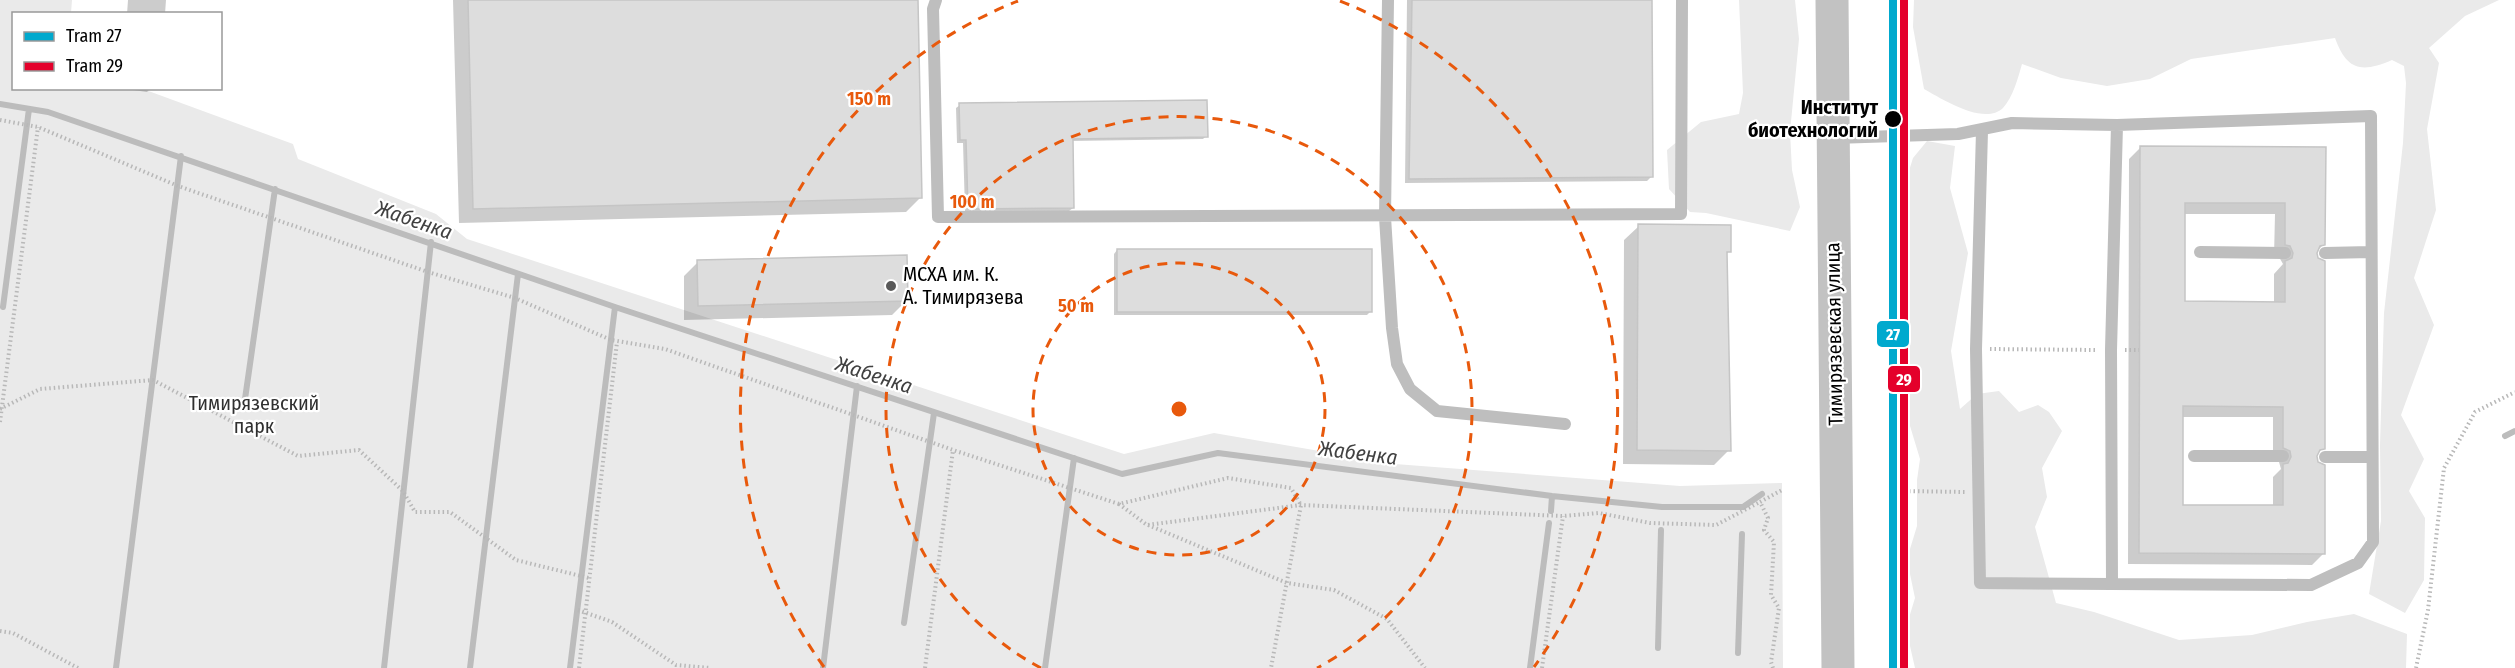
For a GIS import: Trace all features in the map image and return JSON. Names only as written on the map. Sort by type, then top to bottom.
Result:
[{"type":"main road","name":"Тимирязевская улица","points":[[1832,0],[1838,668]]},
{"type":"lane","points":[[936,0],[933,9],[938,218],[1681,214],[1682,0]]},
{"type":"lane","points":[[1388,0],[1385,217],[1392,328],[1397,364],[1410,389],[1437,411],[1565,424]]},
{"type":"lane","points":[[1832,138],[1982,130],[2012,123],[2117,125],[2371,116],[2373,542],[2358,563],[2311,585],[1980,583],[1976,349],[1982,130]]},
{"type":"lane","points":[[2112,584],[2111,350],[2117,125]]},
{"type":"lane","points":[[2200,252],[2285,253]]},
{"type":"lane","points":[[2325,253],[2371,252]]},
{"type":"lane","points":[[2194,456],[2283,456]]},
{"type":"lane","points":[[2325,457],[2372,457]]},
{"type":"path","points":[[1900,668],[1902,0]]},
{"type":"path","points":[[0,120],[38,128],[178,186],[428,272],[515,298],[617,342],[665,349],[953,450],[1119,504],[1148,525],[1287,583],[1334,590],[1387,619],[1425,668]]},
{"type":"path","points":[[0,422],[38,128]]},
{"type":"path","points":[[579,668],[617,342]]},
{"type":"path","points":[[1976,349],[2139,350]]},
{"type":"path","points":[[1,409],[40,389],[153,380],[298,456],[358,450],[403,491],[415,512],[450,512],[516,560],[589,578]]},
{"type":"path","points":[[2416,668],[2428,610],[2444,468],[2475,412],[2515,392]]},
{"type":"path","points":[[925,668],[953,450]]},
{"type":"path","points":[[1119,504],[1228,478],[1291,488],[1301,506],[1271,668]]},
{"type":"path","points":[[1148,525],[1301,506],[1563,516],[1599,513],[1650,523],[1716,525],[1782,490]]},
{"type":"path","points":[[1900,491],[1978,492]]},
{"type":"path","points":[[1760,502],[1768,518],[1764,530],[1774,542],[1771,595],[1779,608],[1771,662],[1773,668]]},
{"type":"path","points":[[1542,668],[1563,516]]},
{"type":"path","points":[[578,610],[612,622],[676,665],[710,668]]},
{"type":"path","points":[[0,631],[13,633],[78,668]]},
{"type":"green space","name":"Тимирязевский парк","points":[[0,0],[72,0],[71,12],[12,12],[12,90],[146,90],[293,144],[298,159],[436,214],[467,239],[1124,454],[1214,433],[1395,464],[1680,486],[1782,483],[1783,668],[0,668]]},
{"type":"green space","points":[[1739,0],[1795,0],[1799,39],[1790,132],[1792,170],[1800,207],[1790,231],[1706,213],[1690,212],[1669,189],[1667,150],[1701,122],[1739,114],[1743,93]]},
{"type":"green space","points":[[1914,0],[2499,0],[2465,16],[2429,48],[2439,63],[2427,129],[2436,210],[2414,278],[2434,325],[2401,415],[2424,459],[2409,491],[2425,518],[2424,580],[2405,613],[2369,594],[2381,521],[2380,445],[2384,313],[2403,143],[2406,83],[2404,66],[2392,60],[2372,67],[2357,66],[2345,57],[2335,38],[2191,59],[2150,79],[2107,86],[2061,78],[2022,64],[2007,104],[1995,113],[1974,113],[1924,89],[1913,27]]},
{"type":"green space","points":[[1927,141],[1955,146],[1950,188],[1968,253],[1951,351],[1960,409],[1977,394],[1999,391],[2019,412],[2038,405],[2049,412],[2062,431],[2042,468],[2047,497],[2035,527],[2056,603],[2094,612],[2179,640],[2252,635],[2354,614],[2407,634],[2406,668],[1915,668],[1908,621],[1915,598],[1910,574],[1910,549],[1917,526],[1917,480],[1920,459],[1907,416],[1897,363],[1908,274],[1898,247],[1899,203],[1913,158]]},
{"type":"building","points":[[468,0],[918,0],[922,198],[473,209]]},
{"type":"building","points":[[1412,0],[1652,0],[1653,177],[1409,179]]},
{"type":"building","points":[[1207,100],[1208,137],[1073,139],[1074,208],[968,209],[966,140],[960,140],[959,103]]},
{"type":"building","points":[[2140,146],[2326,147],[2325,245],[2320,246],[2317,253],[2318,258],[2325,261],[2325,449],[2320,450],[2317,456],[2318,462],[2325,465],[2325,554],[2139,553]],"holes":[[[2185,203],[2285,203],[2285,245],[2290,246],[2293,253],[2292,258],[2285,261],[2285,302],[2185,301]],[[2183,406],[2283,407],[2283,448],[2290,451],[2291,457],[2288,463],[2283,464],[2283,505],[2183,505]]]},
{"type":"building","points":[[1638,224],[1731,225],[1731,252],[1727,252],[1731,451],[1637,450]]},
{"type":"building","points":[[1117,249],[1372,249],[1372,312],[1117,312]]},
{"type":"building","points":[[907,255],[908,301],[698,306],[697,260]]},
{"type":"waterway","name":"Жабенка","points":[[0,104],[48,112],[615,307],[1122,474],[1218,453],[1552,496],[1662,507],[1743,507],[1762,494]]},
{"type":"waterway","points":[[3,307],[29,109]]},
{"type":"waterway","points":[[116,668],[181,156]]},
{"type":"waterway","points":[[245,399],[275,189]]},
{"type":"waterway","points":[[384,668],[431,242]]},
{"type":"waterway","points":[[470,668],[518,274]]},
{"type":"waterway","points":[[570,668],[615,307]]},
{"type":"waterway","points":[[823,668],[857,386]]},
{"type":"waterway","points":[[904,623],[934,413]]},
{"type":"waterway","points":[[2505,436],[2515,431]]},
{"type":"waterway","points":[[1045,668],[1074,458]]},
{"type":"waterway","points":[[1551,511],[1552,496]]},
{"type":"waterway","points":[[1530,668],[1549,523]]},
{"type":"waterway","points":[[1658,648],[1661,530]]},
{"type":"waterway","points":[[1738,653],[1742,534]]},
{"type":"tram line","name":"27","points":[[1893,0],[1893,668]]},
{"type":"tram line","name":"29","points":[[1904,0],[1904,668]]},
{"type":"place","name":"Институт биотехнологий","points":[[1893,119]]},
{"type":"place","name":"МСХА им. К. А. Тимирязева","points":[[891,286]]}]
